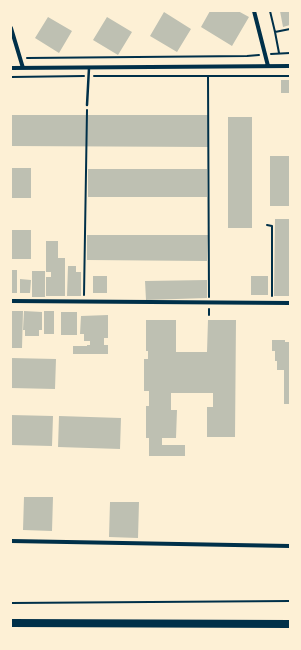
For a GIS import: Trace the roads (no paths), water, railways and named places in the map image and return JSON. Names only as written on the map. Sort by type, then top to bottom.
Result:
[{"type":"main road","points":[[11,623],[290,624]]},
{"type":"street","points":[[254,11],[268,66]]},
{"type":"street","points":[[11,28],[23,68]]},
{"type":"street","points":[[11,68],[290,66]]},
{"type":"street","points":[[11,302],[290,303]]},
{"type":"street","points":[[11,541],[290,546]]},
{"type":"lane","points":[[87,105],[89,68]]}]
